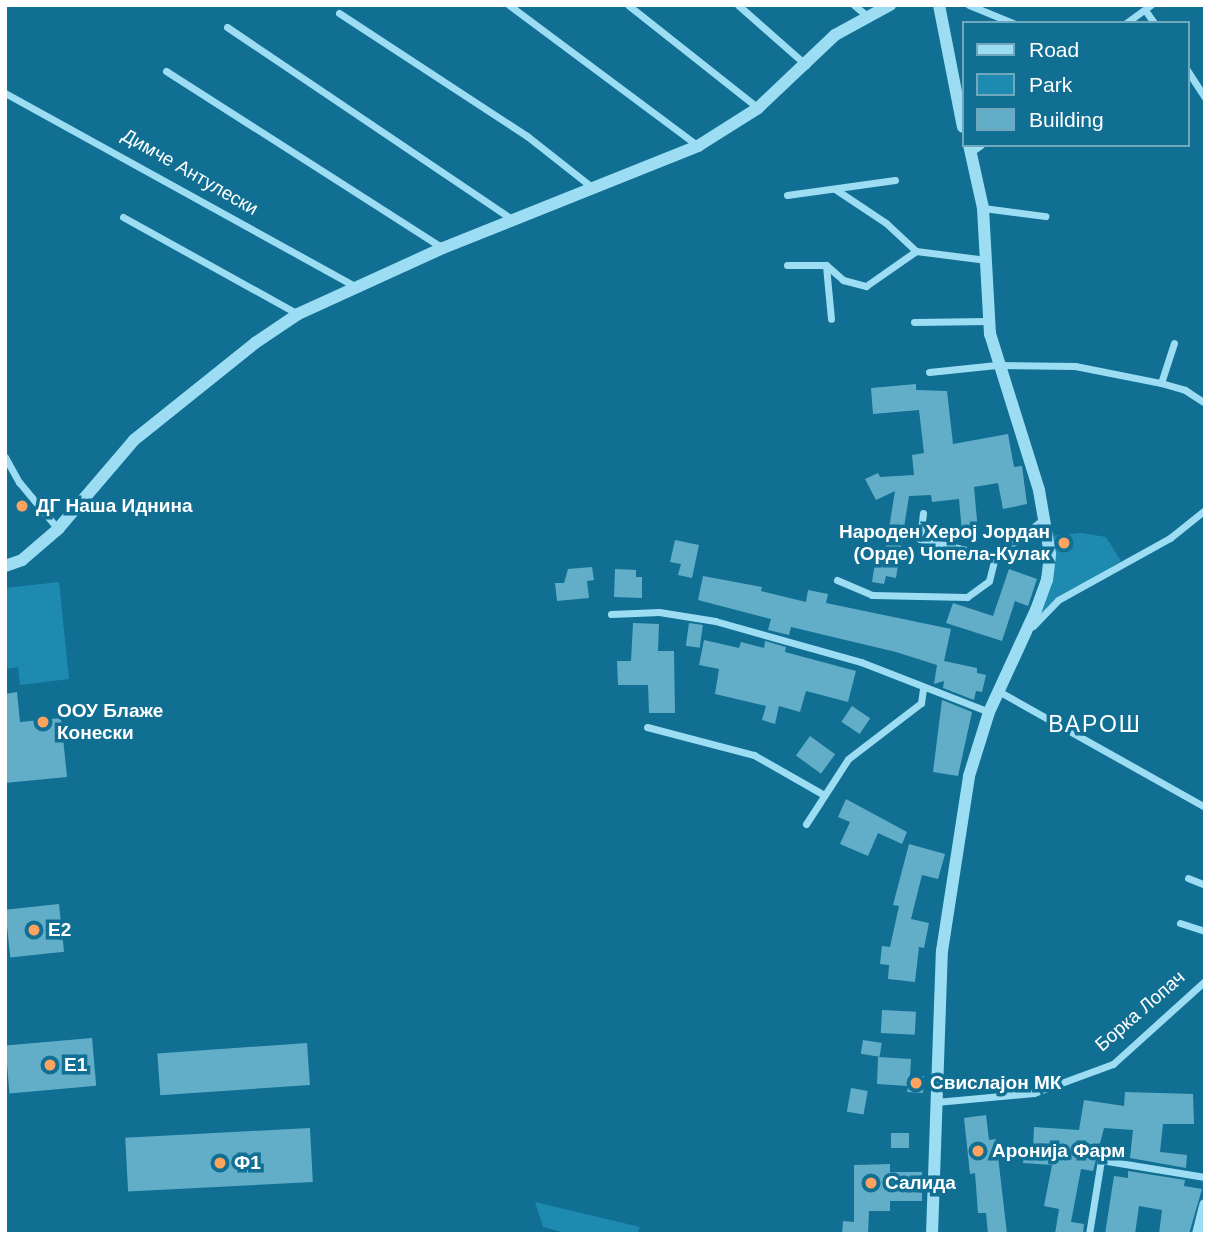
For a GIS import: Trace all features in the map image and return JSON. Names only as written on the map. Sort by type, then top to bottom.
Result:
[{"type":"street","points":[[509,5],[698,146]]},
{"type":"street","points":[[628,5],[758,108]]},
{"type":"street","points":[[738,5],[806,65]]},
{"type":"street","points":[[854,5],[866,15]]},
{"type":"street","points":[[5,566],[22,560],[58,529],[134,440],[255,343],[298,314],[354,286],[443,248],[698,146],[758,108],[835,35],[866,15],[890,5]]},
{"type":"street","points":[[939,5],[962,122]]},
{"type":"street","points":[[969,5],[1008,21]]},
{"type":"street","points":[[1129,21],[1148,8]]},
{"type":"street","points":[[339,13],[527,136],[593,188]]},
{"type":"street","points":[[227,27],[513,220]]},
{"type":"street","points":[[166,71],[443,248]]},
{"type":"street","points":[[1189,74],[1205,98]]},
{"type":"street","name":"Димче Антулески","points":[[5,93],[354,286]]},
{"type":"street","points":[[932,1234],[942,951],[969,776],[989,712],[1047,580],[1045,517],[997,365],[988,321],[983,208],[973,148]]},
{"type":"street","points":[[787,195],[895,180]]},
{"type":"street","points":[[835,189],[886,223],[916,251],[986,260]]},
{"type":"street","points":[[983,208],[1045,216]]},
{"type":"street","points":[[123,217],[298,314]]},
{"type":"street","points":[[788,265],[826,265],[843,280],[866,286],[916,251]]},
{"type":"street","points":[[826,265],[831,319]]},
{"type":"street","points":[[914,322],[988,321]]},
{"type":"street","points":[[1161,383],[1174,343]]},
{"type":"street","points":[[929,372],[997,365],[1076,366],[1161,383],[1185,390],[1205,403]]},
{"type":"street","points":[[5,457],[19,482],[58,529]]},
{"type":"street","points":[[1025,634],[1058,600],[1170,538],[1205,510]]},
{"type":"street","points":[[923,513],[919,539],[995,557]]},
{"type":"street","points":[[837,580],[872,595],[967,597],[989,581],[995,557],[1045,517]]},
{"type":"street","points":[[611,614],[659,612],[715,621],[861,662],[923,690],[989,712]]},
{"type":"street","points":[[806,824],[848,759],[921,704],[923,690]]},
{"type":"street","points":[[1000,692],[1205,807]]},
{"type":"street","points":[[647,727],[754,755],[824,795]]},
{"type":"street","points":[[1188,878],[1205,885]]},
{"type":"street","points":[[1180,923],[1205,931]]},
{"type":"street","name":"Борка Лопач","points":[[936,1102],[1034,1093],[1113,1064],[1205,981]]},
{"type":"street","points":[[1089,1234],[1101,1160],[1205,1177]]},
{"type":"street","points":[[1198,1234],[1205,1205]]},
{"type":"green space","points":[[1081,533],[1106,537],[1121,561],[1058,600],[1025,634],[1036,610],[1048,536]]},
{"type":"green space","points":[[59,582],[69,679],[20,685],[18,667],[5,669],[5,588]]},
{"type":"green space","points":[[535,1202],[640,1227],[637,1234],[569,1234],[543,1227]]},
{"type":"building","points":[[916,384],[916,390],[947,391],[953,444],[1008,434],[1014,467],[1022,466],[1027,504],[1003,509],[998,483],[974,487],[978,531],[962,532],[959,499],[932,502],[931,495],[909,496],[896,578],[886,576],[884,584],[872,582],[875,563],[883,565],[895,491],[876,500],[865,479],[878,473],[880,477],[914,475],[912,455],[924,453],[919,410],[873,414],[871,388]]},
{"type":"building","points":[[675,540],[699,545],[692,578],[678,575],[681,564],[670,562]]},
{"type":"building","points":[[592,567],[594,580],[587,581],[589,598],[557,601],[555,583],[564,583],[568,569]]},
{"type":"building","points":[[615,569],[636,570],[636,577],[642,577],[642,598],[614,597]]},
{"type":"building","points":[[1009,569],[1037,579],[1028,606],[1015,601],[1002,641],[946,623],[953,603],[993,616]]},
{"type":"building","points":[[703,576],[762,587],[761,591],[806,602],[808,590],[828,594],[826,603],[951,629],[944,661],[977,668],[977,673],[986,675],[982,692],[976,691],[974,700],[943,688],[944,681],[934,684],[937,665],[896,652],[791,627],[789,635],[768,630],[771,619],[698,600]]},
{"type":"building","points":[[633,623],[659,624],[658,651],[674,651],[675,713],[649,713],[648,685],[618,685],[617,661],[631,661]]},
{"type":"building","points":[[689,623],[703,625],[700,648],[686,646]]},
{"type":"building","points":[[704,640],[739,648],[741,642],[764,648],[765,641],[786,647],[785,652],[856,671],[848,702],[806,691],[800,712],[779,706],[775,724],[762,720],[766,706],[715,694],[719,669],[699,665]]},
{"type":"building","points":[[17,692],[20,722],[61,718],[67,777],[5,783],[5,694]]},
{"type":"building","points":[[942,700],[972,712],[958,776],[933,772]]},
{"type":"building","points":[[852,706],[870,718],[860,734],[841,722]]},
{"type":"building","points":[[810,736],[835,754],[821,774],[796,755]]},
{"type":"building","points":[[846,799],[907,832],[902,844],[878,833],[868,856],[840,844],[850,822],[838,817]]},
{"type":"building","points":[[909,844],[945,854],[938,879],[922,875],[911,919],[929,923],[924,948],[919,947],[915,982],[888,979],[889,965],[880,964],[882,946],[890,947],[899,906],[893,905]]},
{"type":"building","name":"Е2","points":[[59,904],[64,952],[10,957],[5,910]]},
{"type":"building","points":[[882,1010],[916,1012],[915,1035],[881,1033]]},
{"type":"building","name":"Е1","points":[[92,1038],[96,1086],[10,1093],[5,1046]]},
{"type":"building","points":[[863,1040],[882,1043],[880,1057],[861,1054]]},
{"type":"building","points":[[307,1043],[310,1085],[160,1095],[157,1053]]},
{"type":"building","points":[[878,1057],[911,1059],[910,1076],[924,1076],[923,1093],[907,1092],[908,1086],[877,1084]]},
{"type":"building","points":[[851,1088],[868,1091],[864,1115],[847,1112]]},
{"type":"building","points":[[1125,1092],[1193,1094],[1194,1124],[1163,1124],[1160,1152],[1187,1155],[1186,1168],[1130,1158],[1133,1130],[1104,1128],[1093,1171],[1081,1169],[1071,1222],[1084,1224],[1083,1234],[1055,1234],[1059,1209],[1044,1206],[1052,1165],[1023,1163],[1024,1149],[1033,1149],[1034,1127],[1079,1130],[1084,1100],[1124,1106]]},
{"type":"building","points":[[986,1115],[989,1140],[996,1139],[1007,1234],[988,1234],[986,1213],[978,1213],[975,1173],[970,1174],[964,1118]]},
{"type":"building","name":"Ф1","points":[[310,1128],[313,1182],[128,1192],[125,1138]]},
{"type":"building","points":[[891,1133],[909,1133],[909,1148],[891,1148]]},
{"type":"building","points":[[890,1164],[890,1172],[922,1172],[922,1201],[890,1201],[890,1211],[869,1211],[868,1234],[842,1234],[843,1221],[854,1222],[854,1165]]},
{"type":"building","points":[[1128,1171],[1185,1180],[1184,1186],[1202,1189],[1189,1234],[1159,1234],[1162,1210],[1139,1206],[1135,1234],[1105,1234],[1114,1176],[1128,1178]]},
{"type":"place","name":"ДГ Наша Иднина","points":[[22,506]]},
{"type":"place","name":"Народен Херој Јордан (Орде) Чопела-Кулак","points":[[1064,543]]},
{"type":"place","name":"ООУ Блаже Конески","points":[[43,722]]},
{"type":"place","name":"Е2","points":[[34,930]]},
{"type":"place","name":"Е1","points":[[50,1065]]},
{"type":"place","name":"Свислајон МК","points":[[916,1083]]},
{"type":"place","name":"Аронија Фарм","points":[[978,1151]]},
{"type":"place","name":"Ф1","points":[[220,1163]]},
{"type":"place","name":"Салида","points":[[871,1183]]},
{"type":"district","name":"ВАРОШ","points":[[1095,724]]}]
